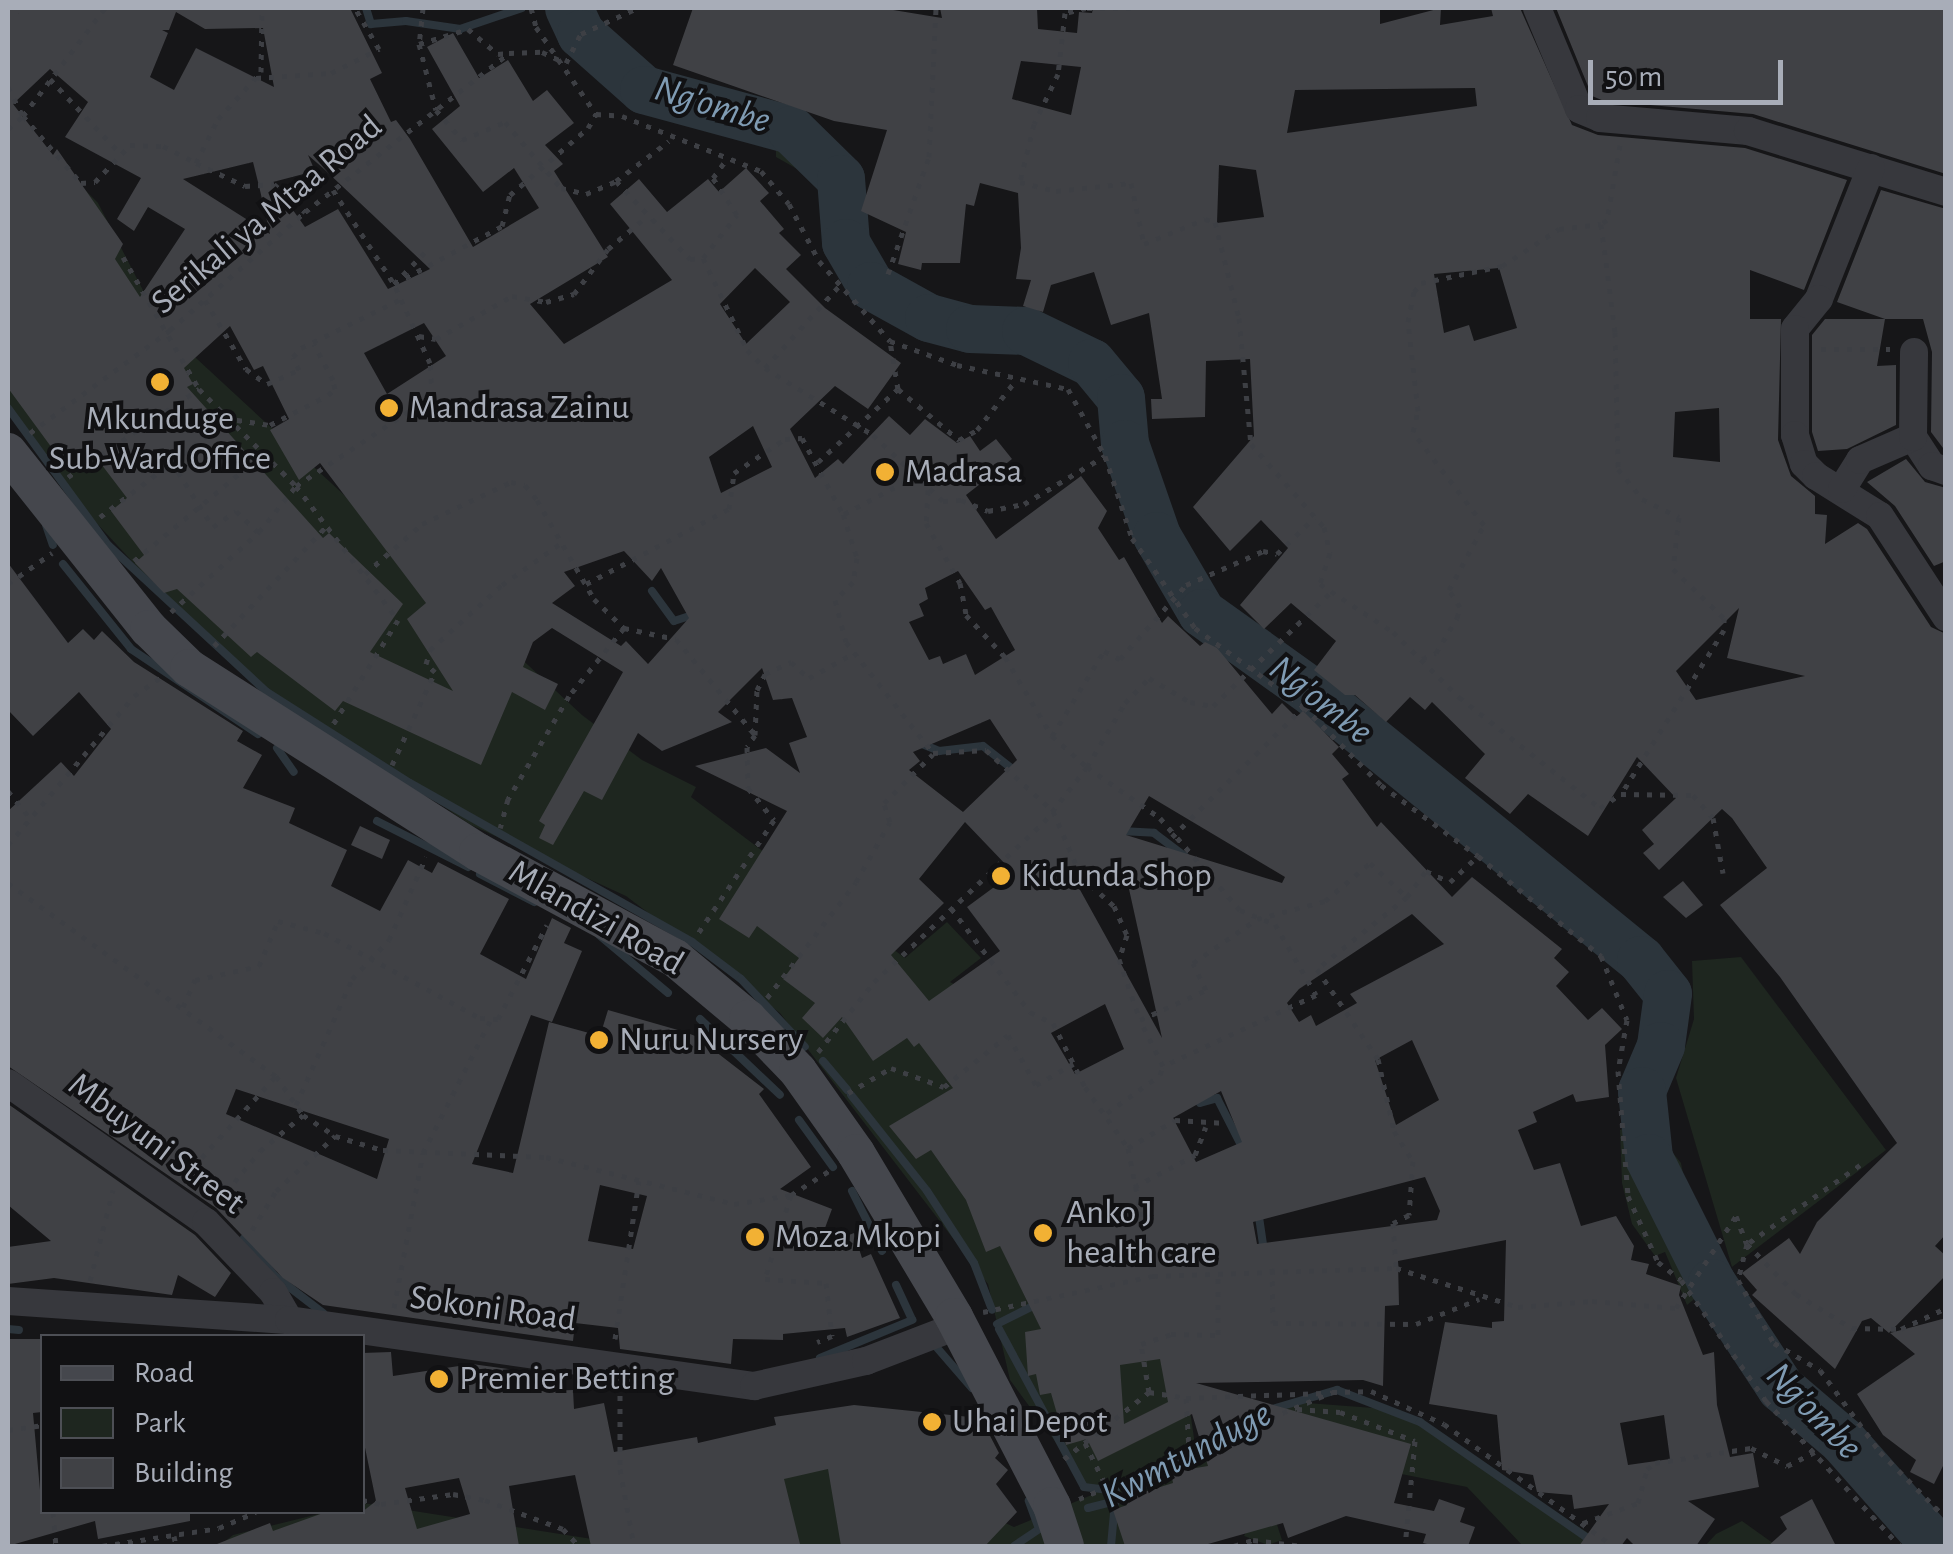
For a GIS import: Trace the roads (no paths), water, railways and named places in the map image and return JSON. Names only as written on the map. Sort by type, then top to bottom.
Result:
[{"type":"street","points":[[1537,8],[1579,108],[1622,118],[1748,131],[1946,192]]},
{"type":"street","points":[[1872,168],[1819,298],[1798,320],[1793,350],[1798,450],[1816,476],[1880,516],[1946,616]]},
{"type":"street","points":[[1914,352],[1913,437],[1932,466],[1946,471]]},
{"type":"street","points":[[1842,489],[1860,460],[1913,437]]},
{"type":"street","name":"Mlandizi Road","points":[[12,447],[37,487],[110,583],[183,662],[314,750],[478,852],[674,958],[748,1018],[798,1071],[856,1153],[955,1322],[1045,1493],[1065,1546]]},
{"type":"street","name":"Mbuyuni Street","points":[[8,1083],[206,1222],[273,1292],[289,1320]]},
{"type":"street","name":"Sokoni Road","points":[[8,1301],[289,1320],[754,1386],[795,1380],[955,1322]]},
{"type":"waterway","points":[[366,8],[371,24],[406,21],[460,29],[522,8]]},
{"type":"waterway","name":"Ng'ombe","points":[[569,8],[581,34],[644,90],[791,130],[841,179],[846,243],[871,286],[929,318],[970,329],[1026,331],[1092,363],[1121,398],[1125,444],[1157,536],[1202,613],[1315,694],[1641,960],[1668,994],[1661,1046],[1642,1091],[1649,1158],[1712,1283],[1781,1388],[1843,1441],[1936,1546]]},
{"type":"waterway","points":[[8,408],[108,545],[267,692],[410,783],[692,942],[741,979],[805,1047]]},
{"type":"waterway","points":[[46,525],[53,545]]},
{"type":"waterway","points":[[63,564],[131,649],[258,734]]},
{"type":"waterway","points":[[652,591],[674,621],[695,614]]},
{"type":"waterway","points":[[917,742],[939,751],[983,746],[1014,770]]},
{"type":"waterway","points":[[277,748],[294,772]]},
{"type":"waterway","points":[[377,821],[468,867]]},
{"type":"waterway","points":[[1121,831],[1154,833],[1185,856]]},
{"type":"waterway","points":[[480,874],[534,902]]},
{"type":"waterway","points":[[599,935],[668,993]]},
{"type":"waterway","points":[[700,1019],[780,1095]]},
{"type":"waterway","points":[[823,1061],[847,1090]]},
{"type":"waterway","points":[[851,1095],[927,1191],[974,1263],[992,1310]]},
{"type":"waterway","points":[[1198,1097],[1200,1103],[1217,1098],[1243,1149]]},
{"type":"waterway","points":[[799,1120],[833,1167]]},
{"type":"waterway","points":[[852,1191],[882,1251]]},
{"type":"waterway","points":[[1258,1210],[1264,1251]]},
{"type":"waterway","points":[[244,1238],[275,1276],[323,1313]]},
{"type":"waterway","points":[[896,1285],[912,1320]]},
{"type":"waterway","points":[[997,1324],[1037,1304]]},
{"type":"waterway","points":[[820,1358],[912,1320]]},
{"type":"waterway","points":[[8,1329],[19,1330]]},
{"type":"waterway","points":[[999,1329],[1084,1487],[1116,1491],[1111,1546]]},
{"type":"waterway","points":[[932,1342],[972,1388]]},
{"type":"waterway","name":"Kwmtunduge","points":[[1272,1409],[1337,1390],[1420,1422],[1599,1546]]},
{"type":"waterway","name":"Kwmtunduge","points":[[1088,1508],[1116,1501],[1208,1447]]},
{"type":"waterway","name":"Kwmtunduge","points":[[1014,1546],[1039,1529],[1029,1501]]},
{"type":"place","name":"Mkunduge Sub-Ward Office","points":[[160,382]]},
{"type":"place","name":"Mandrasa Zainu","points":[[389,408]]},
{"type":"place","name":"Madrasa","points":[[885,472]]},
{"type":"place","name":"Kidunda Shop","points":[[1001,876]]},
{"type":"place","name":"Nuru Nursery","points":[[599,1040]]},
{"type":"place","name":"Anko J health care","points":[[1043,1233]]},
{"type":"place","name":"Moza Mkopi","points":[[755,1237]]},
{"type":"place","name":"Premier Betting","points":[[439,1379]]},
{"type":"place","name":"Uhai Depot","points":[[932,1422]]}]
